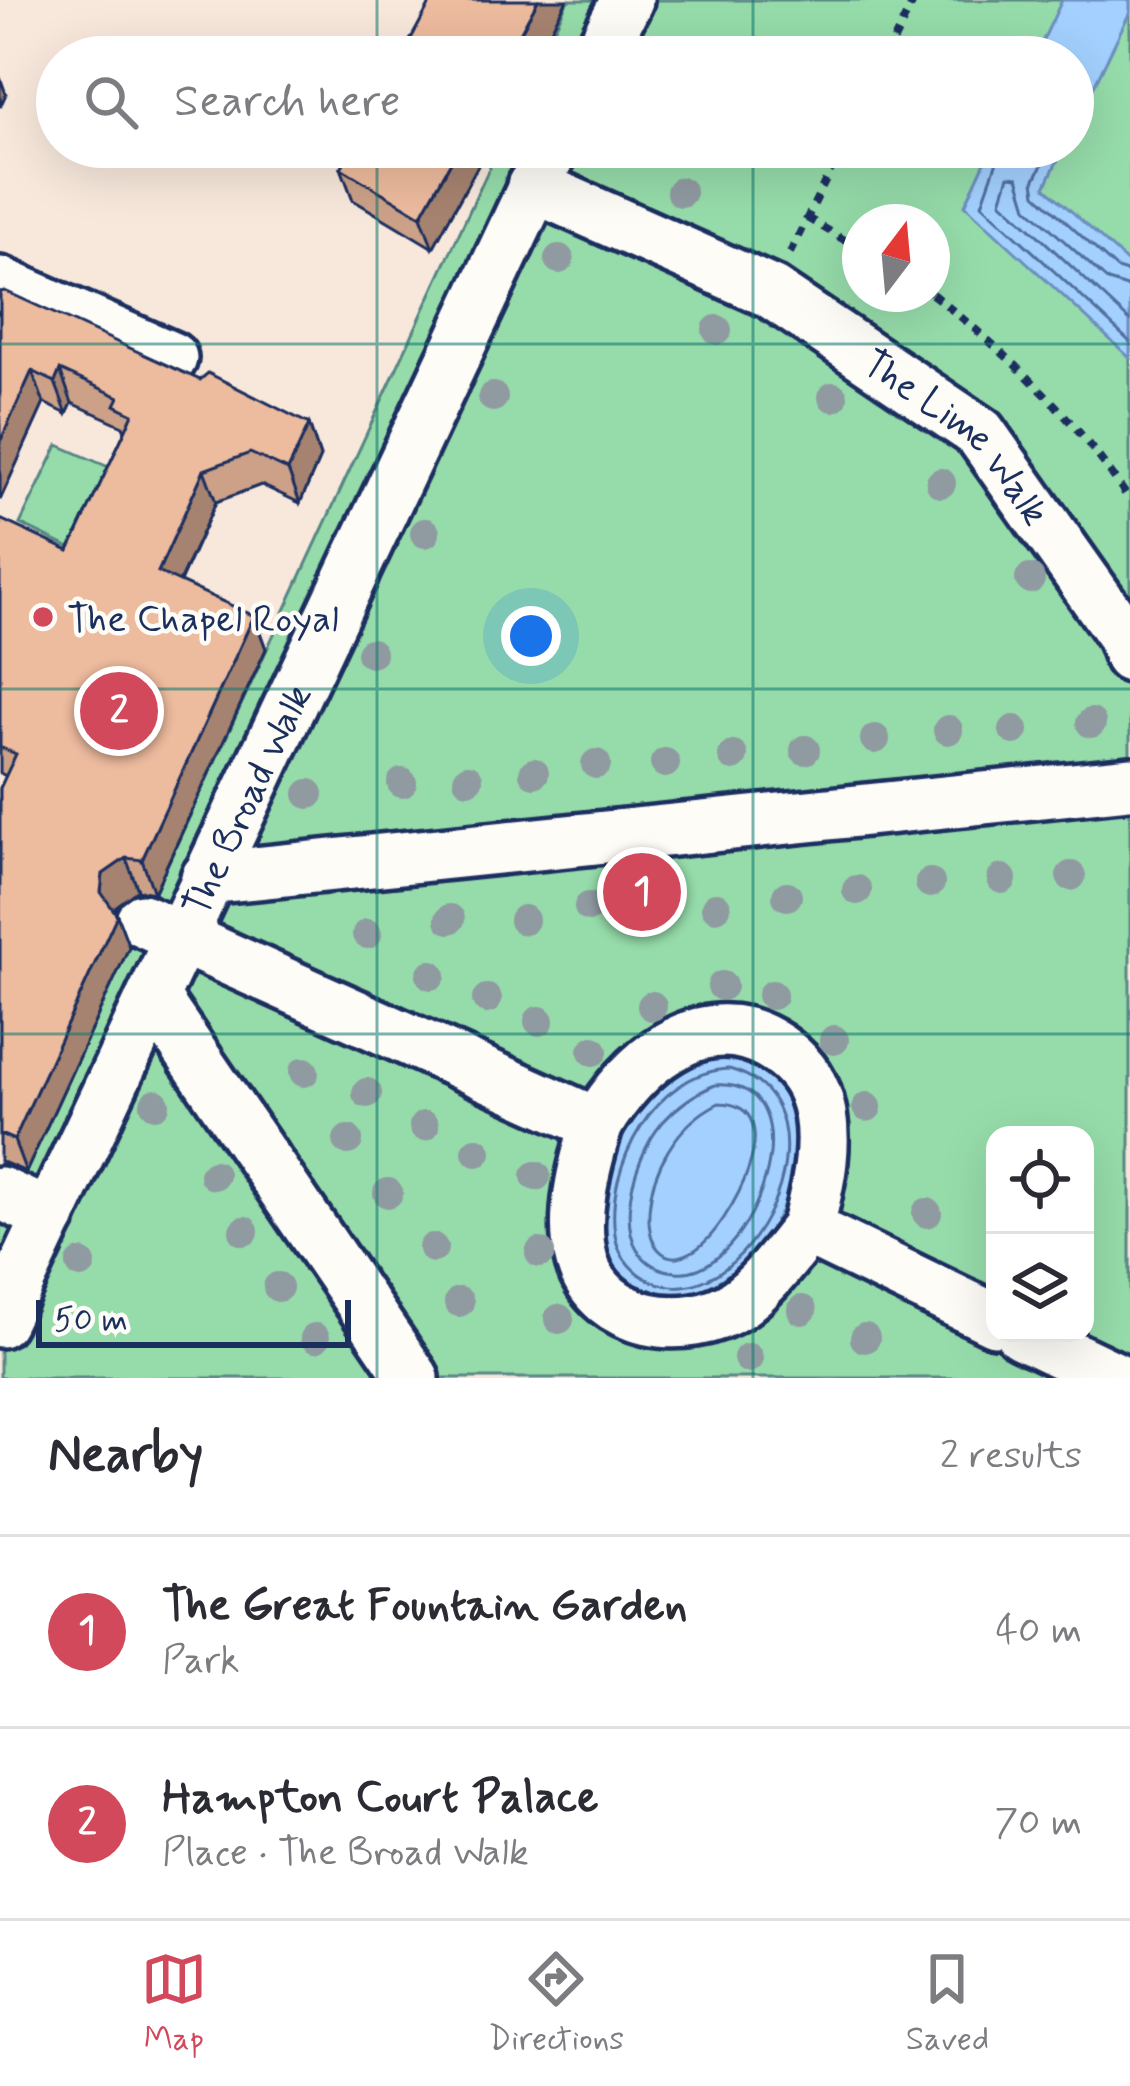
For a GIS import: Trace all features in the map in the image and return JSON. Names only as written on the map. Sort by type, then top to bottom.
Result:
[{"type":"street","points":[[609,36],[627,0]]},
{"type":"street","name":"The Broad Walk","points":[[0,1321],[153,997],[161,929],[207,878],[542,168]]},
{"type":"street","name":"The Lime Walk","points":[[547,168],[771,292],[980,433],[1122,634],[1130,656]]},
{"type":"street","points":[[0,283],[171,358]]},
{"type":"street","points":[[207,878],[1130,784]]},
{"type":"street","points":[[161,929],[597,1124]]},
{"type":"street","points":[[153,997],[413,1378]]},
{"type":"street","points":[[724,1031],[754,1036],[795,1062],[814,1091],[822,1133],[818,1189],[807,1229],[739,1303],[704,1320],[668,1324],[639,1318],[592,1284],[580,1258],[582,1171],[597,1124],[617,1089],[677,1041],[724,1031]]},
{"type":"street","points":[[0,1193],[50,1216]]},
{"type":"street","points":[[807,1229],[986,1316]]},
{"type":"street","points":[[1041,1342],[1115,1378]]},
{"type":"path","points":[[896,36],[914,0]]},
{"type":"path","points":[[771,292],[832,168]]},
{"type":"path","points":[[807,218],[842,238]]},
{"type":"path","points":[[950,308],[1014,359],[1096,449],[1130,501]]},
{"type":"green space","points":[[568,0],[1130,0],[1130,1378],[0,1378],[0,1164],[24,1175],[489,168],[1094,168],[1094,36],[551,36]]},
{"type":"green space","points":[[58,445],[113,469],[74,550],[20,524]]},
{"type":"water","points":[[1062,0],[1130,0],[1130,12],[1094,86],[1094,36],[1045,36]]},
{"type":"water","points":[[982,168],[1054,168],[1045,187],[1130,265],[1130,358],[965,205]]},
{"type":"water","points":[[731,1057],[778,1084],[798,1126],[795,1174],[775,1222],[742,1263],[702,1289],[659,1294],[619,1271],[603,1242],[600,1209],[606,1174],[621,1139],[669,1082],[699,1064]]},
{"type":"building","points":[[432,0],[538,0],[518,36],[412,36]]},
{"type":"building","points":[[341,168],[447,168],[421,216]]},
{"type":"building","points":[[0,292],[200,380],[208,373],[309,424],[288,470],[250,453],[204,470],[158,572],[254,616],[142,860],[126,858],[103,874],[101,892],[117,915],[14,1140],[0,1134],[0,788],[16,754],[0,747],[0,519],[69,551],[133,414],[115,405],[119,397],[60,370],[55,382],[32,371],[0,442]]},
{"type":"place","name":"The Chapel Royal","points":[[43,617]]},
{"type":"place","name":"Hampton Court Palace","points":[[119,711]]},
{"type":"place","name":"The Great Fountain Garden","points":[[642,892]]}]
